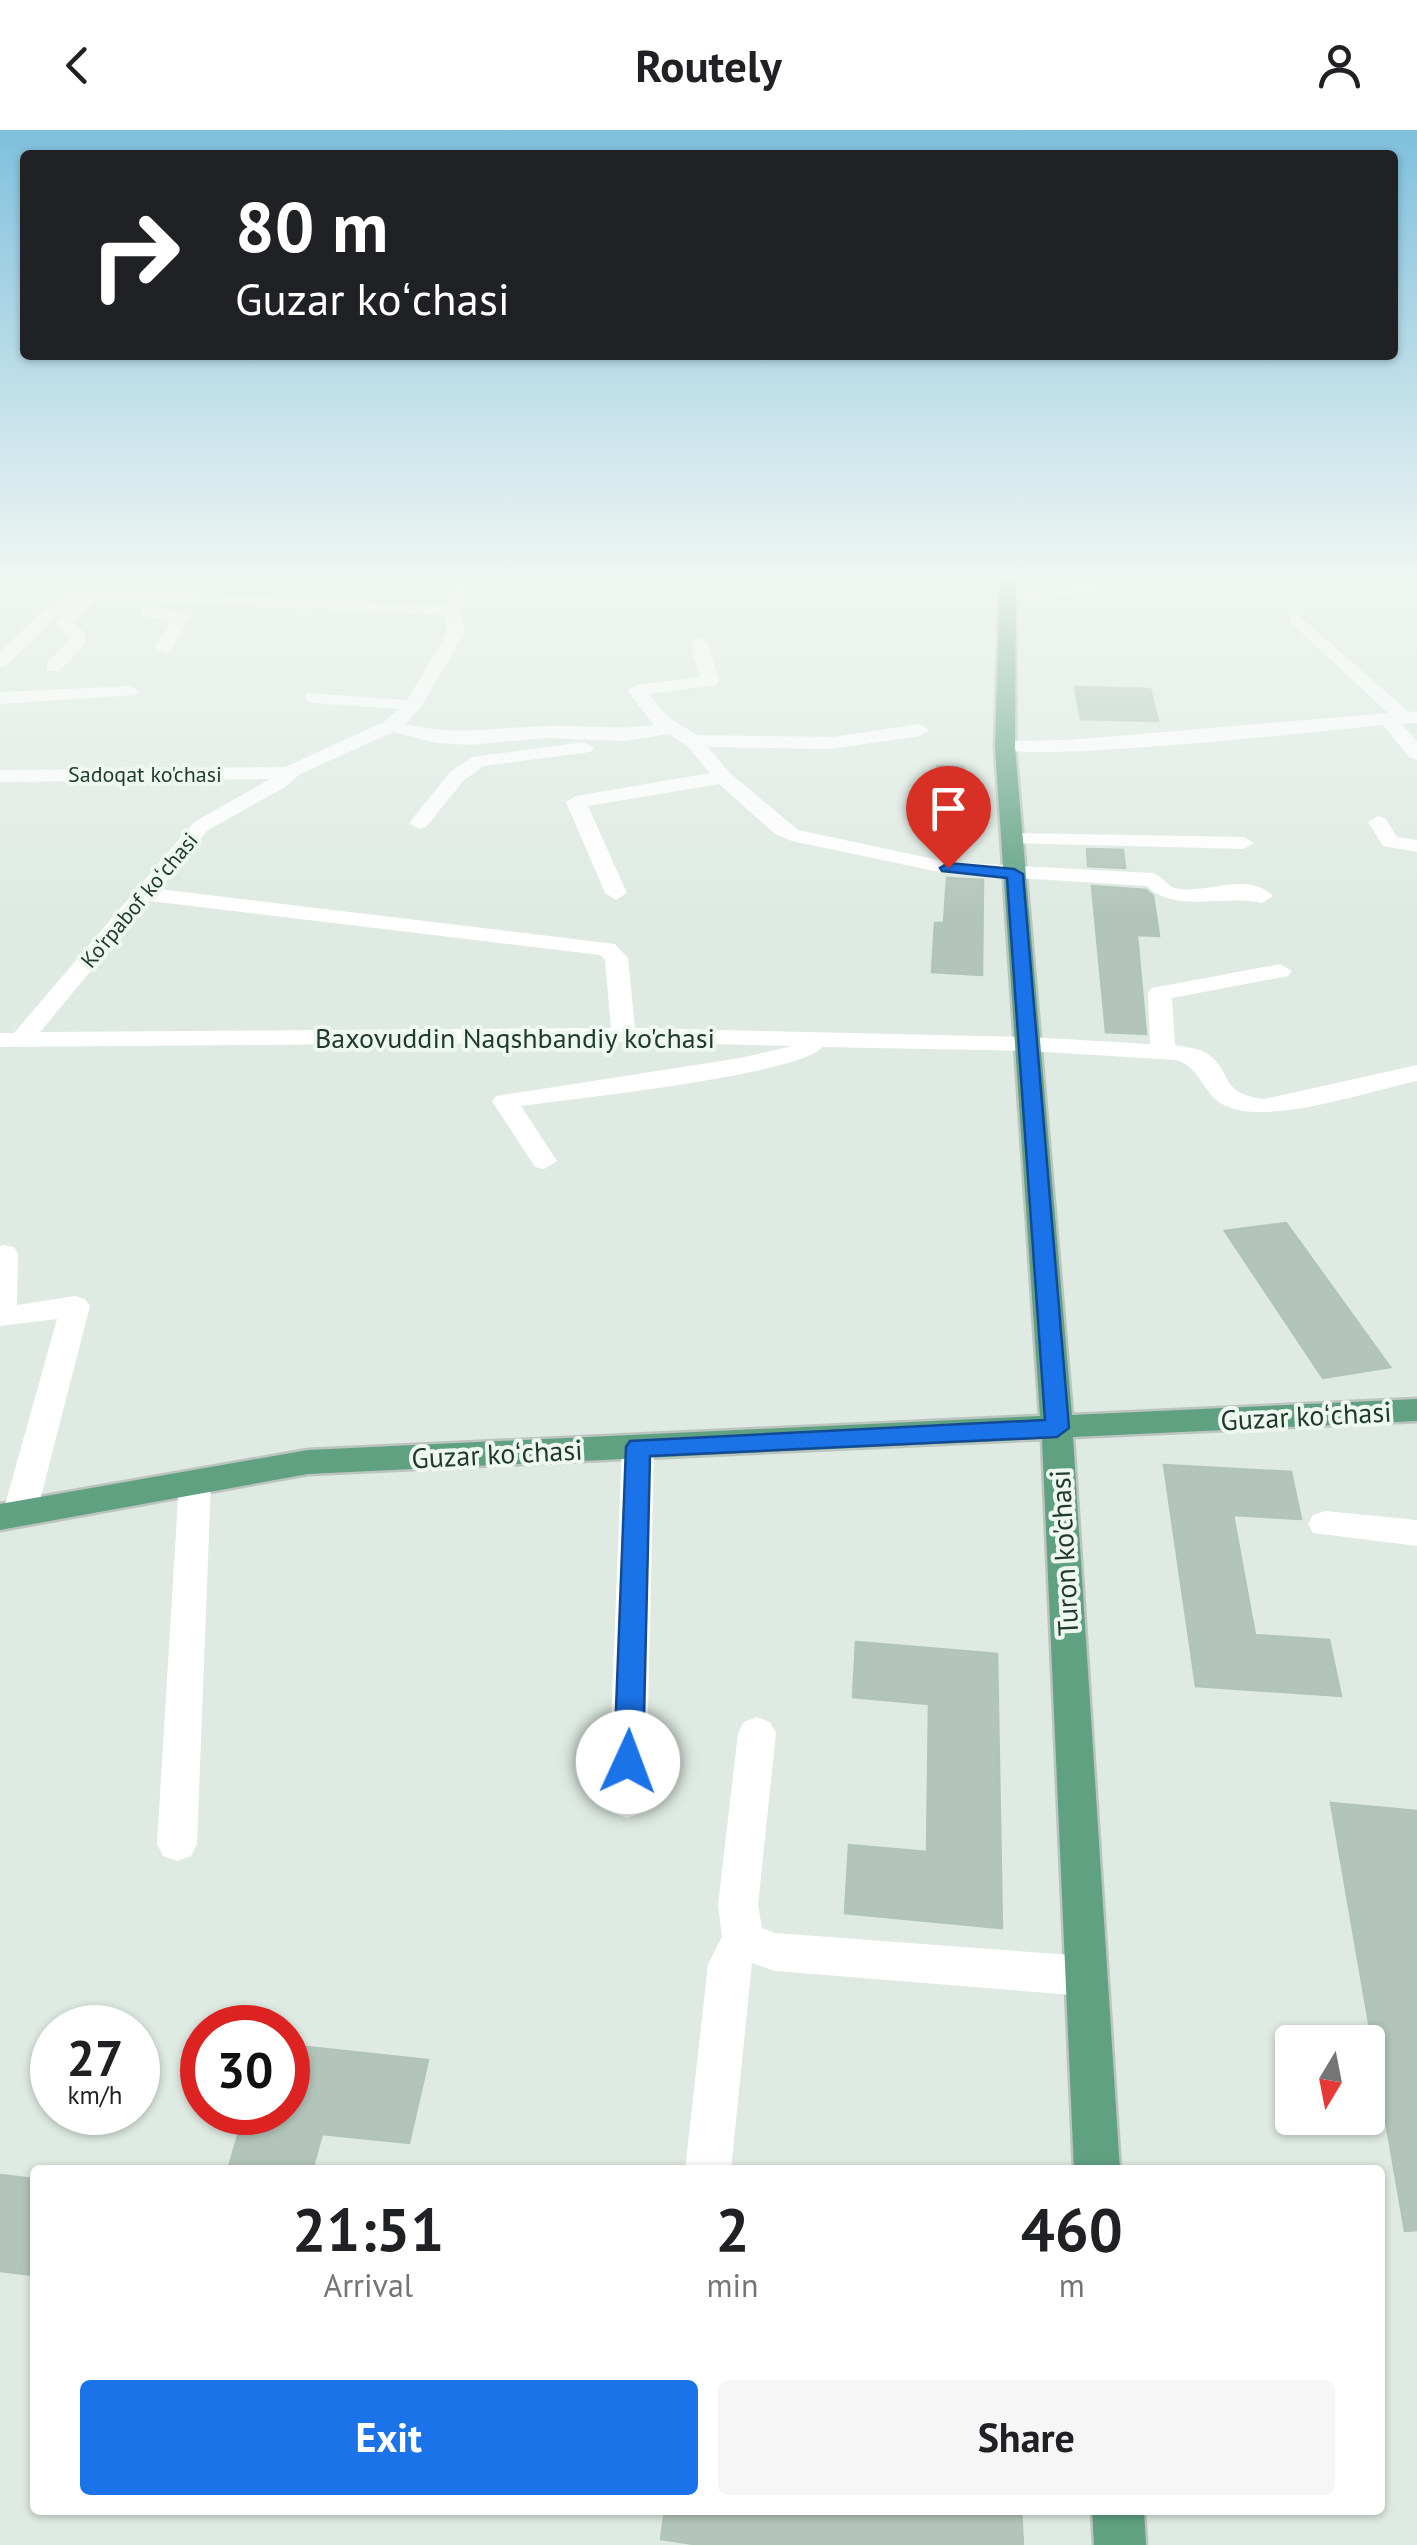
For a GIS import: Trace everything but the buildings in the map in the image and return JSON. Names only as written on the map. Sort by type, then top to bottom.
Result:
[{"type":"main road","name":"Turon ko'chasi","points":[[1006,690],[1005,746],[1057,1428],[1098,2165]]},
{"type":"main road","name":"Guzar koʻchasi","points":[[10,1514],[308,1462],[1417,1410]]},
{"type":"main road","points":[[1118,2515],[1120,2545]]},
{"type":"street","name":"Ko'rpabof koʻchasi","points":[[10,1040],[201,826],[290,773],[391,726],[412,706],[422,690]]},
{"type":"street","points":[[638,690],[661,722],[693,741],[722,777],[782,830],[792,834],[930,866],[1153,880],[1167,894],[1246,891],[1262,896]]},
{"type":"street","points":[[1373,690],[1403,718],[1417,754]]},
{"type":"street","points":[[0,698],[130,691]]},
{"type":"street","points":[[312,697],[412,706]]},
{"type":"street","points":[[1005,746],[1068,746],[1403,718]]},
{"type":"street","points":[[391,726],[437,737],[469,739],[545,732],[625,735],[672,728]]},
{"type":"street","points":[[693,741],[831,742],[920,730]]},
{"type":"street","points":[[419,823],[457,776],[479,761],[596,746],[625,735]]},
{"type":"street","name":"Sadoqat ko'chasi","points":[[0,776],[290,773]]},
{"type":"street","points":[[616,893],[576,802],[722,777]]},
{"type":"street","points":[[1378,822],[1390,842],[1417,846]]},
{"type":"street","points":[[1012,839],[1244,843]]},
{"type":"street","points":[[144,894],[607,950],[616,958],[624,1035]]},
{"type":"street","points":[[1163,1052],[1160,993],[1205,988],[1280,971]]},
{"type":"street","name":"Baxovuddin Naqshbandiy ko'chasi","points":[[10,1040],[624,1035],[1029,1044],[1163,1052],[1199,1059],[1226,1098],[1238,1105],[1264,1107],[1417,1073]]},
{"type":"street","points":[[544,1161],[504,1101],[740,1066],[790,1056],[826,1040]]},
{"type":"street","points":[[4,1254],[2,1317],[75,1306],[10,1514]]},
{"type":"street","points":[[627,1801],[638,1447]]},
{"type":"street","points":[[177,1844],[196,1482]]},
{"type":"street","points":[[1325,1524],[1417,1534]]},
{"type":"street","points":[[709,2165],[729,1964],[742,1940],[738,1906],[757,1733]]},
{"type":"street","points":[[742,1940],[775,1952],[1085,1976]]},
{"type":"route","points":[[628,1762],[638,1447],[1057,1428],[1014,874],[948,868]]}]
